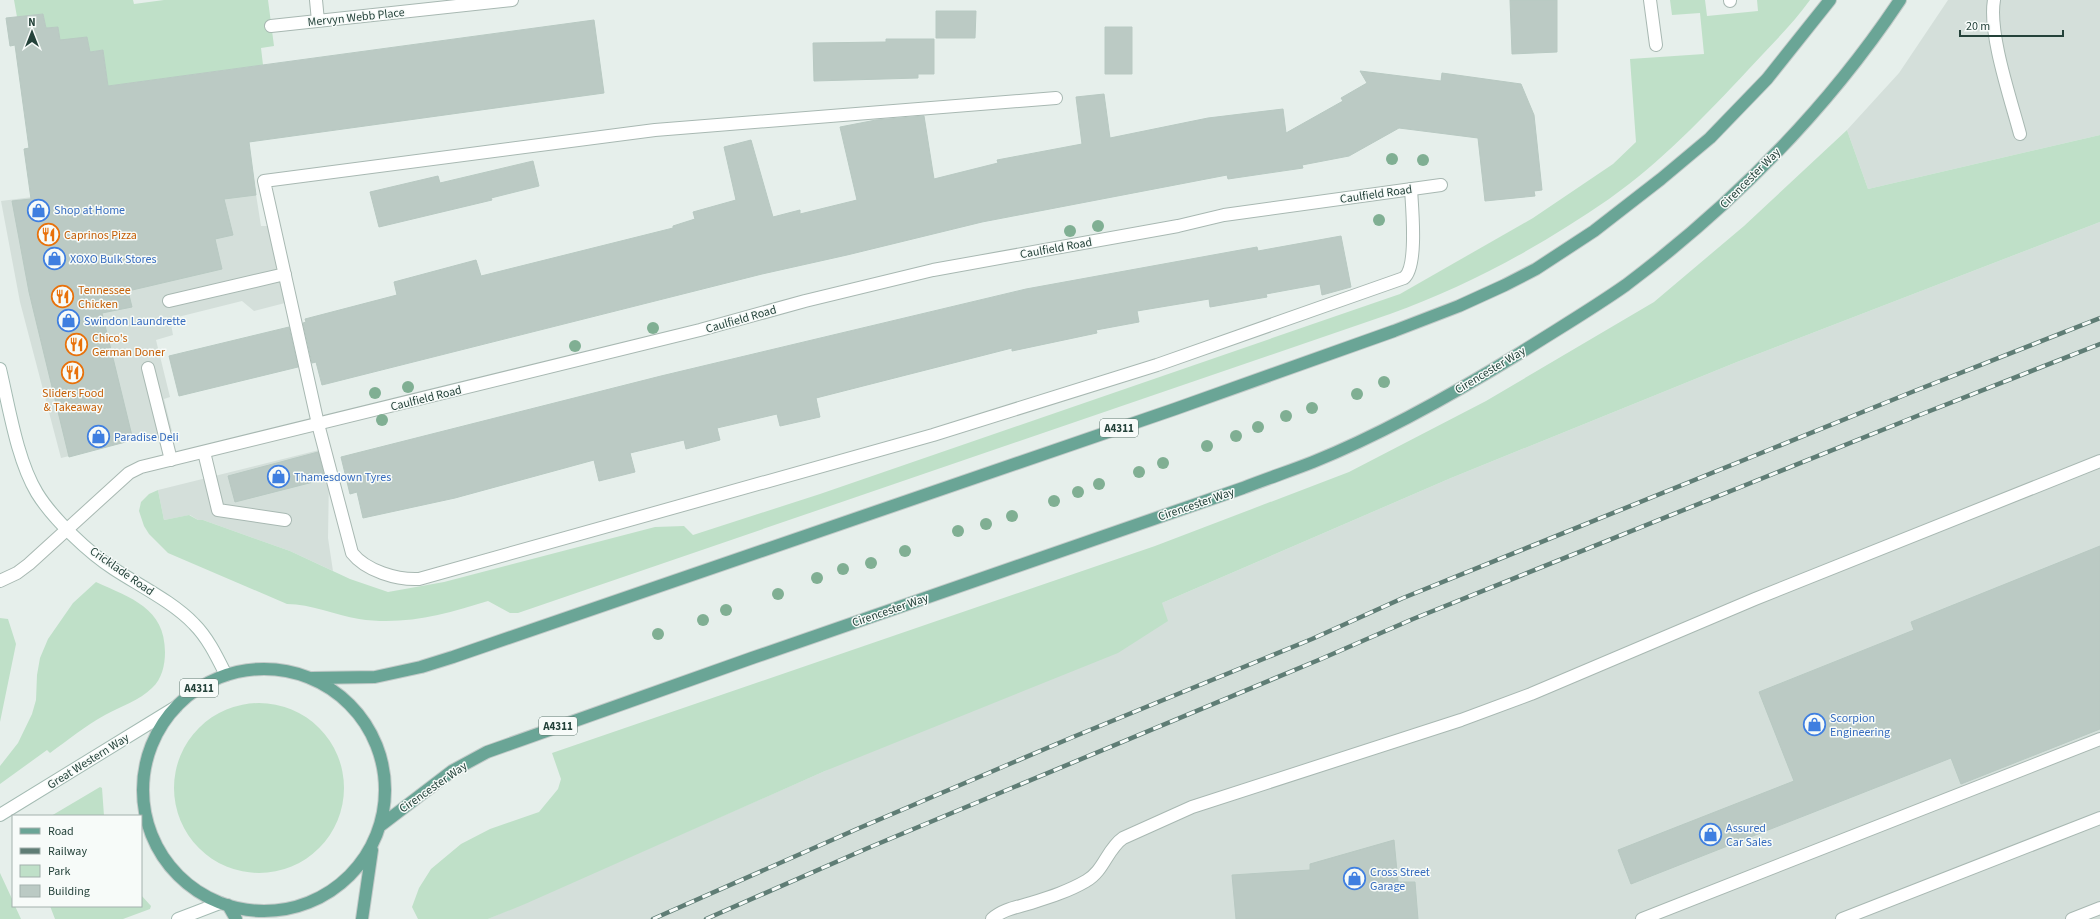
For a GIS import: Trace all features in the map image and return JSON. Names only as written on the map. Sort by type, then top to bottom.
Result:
[{"type":"main road","name":"A4311","points":[[312,678],[334,690],[353,708],[368,728],[379,751],[385,776],[385,801],[380,826],[372,844],[352,873],[336,888],[312,902],[284,909],[256,911],[224,904],[197,891],[177,874],[160,853],[149,830],[143,804],[143,777],[149,751],[160,728],[176,706],[199,688],[226,675],[255,669],[276,670],[312,678],[375,677],[397,673],[440,661],[1175,409],[1394,331],[1459,306],[1536,269],[1568,249],[1661,179],[1710,138],[1740,108],[1767,79],[1830,0]]},
{"type":"main road","name":"Cirencester Way","points":[[380,826],[440,780],[487,752],[767,652],[1243,488],[1315,461],[1374,434],[1474,381],[1562,327],[1624,286],[1684,239],[1725,203],[1761,169],[1836,88],[1871,42],[1900,0]]},
{"type":"main road","name":"A4311","points":[[362,919],[372,844]]},
{"type":"main road","points":[[224,904],[236,919]]},
{"type":"street","points":[[316,0],[318,21]]},
{"type":"street","name":"Mervyn Webb Place","points":[[272,26],[512,0]]},
{"type":"street","points":[[1650,0],[1656,45]]},
{"type":"street","points":[[1994,0],[1996,41],[2020,134]]},
{"type":"street","points":[[1056,98],[655,130],[264,181],[318,424],[352,553],[367,566],[400,578],[419,579],[933,435],[1157,365],[1404,278],[1408,275],[1412,255],[1411,189]]},
{"type":"street","name":"Caulfield Road","points":[[0,580],[17,573],[68,530],[129,473],[141,468],[700,330],[805,301],[933,270],[1178,226],[1224,215],[1441,185]]},
{"type":"street","points":[[169,301],[285,274]]},
{"type":"street","points":[[148,368],[171,460]]},
{"type":"street","name":"Cricklade Road","points":[[0,369],[24,465],[38,494],[68,530],[113,568],[193,623],[207,640],[226,675]]},
{"type":"street","points":[[204,452],[218,510],[285,520]]},
{"type":"street","points":[[992,919],[1007,910],[1074,888],[1088,880],[1098,871],[1106,861],[1115,843],[1192,806],[1461,720],[1531,694],[1755,598],[2100,461]]},
{"type":"street","name":"Great Western Way","points":[[0,815],[176,706]]},
{"type":"street","points":[[1642,919],[2100,739]]},
{"type":"street","points":[[1842,919],[2100,818]]},
{"type":"street","points":[[178,919],[224,904]]},
{"type":"street","points":[[2072,919],[2100,908]]},
{"type":"shaded area","points":[[1948,0],[2100,0],[2100,135],[1868,189],[1847,130],[1899,73]]},
{"type":"shaded area","points":[[252,169],[261,226],[268,226],[285,303],[254,311],[242,301],[170,319],[173,335],[156,340],[170,397],[164,399],[172,431],[61,458],[20,302],[1,201]]},
{"type":"shaded area","points":[[2100,222],[2100,919],[488,919],[825,771],[966,697],[1162,603],[1451,478],[1737,362]]},
{"type":"shaded area","points":[[323,449],[329,478],[328,538],[333,571],[290,551],[203,520],[198,520],[190,515],[164,520],[158,490]]},
{"type":"green space","points":[[14,0],[133,0],[134,4],[164,0],[268,0],[274,46],[261,48],[263,65],[108,86],[103,50],[90,52],[87,37],[71,39],[63,62],[58,27],[46,28],[43,14],[17,17]]},
{"type":"green space","points":[[1670,0],[1705,0],[1707,16],[1758,11],[1757,0],[1810,0],[1780,36],[1699,122],[1628,185],[1557,233],[1503,264],[1448,291],[1390,314],[518,613],[510,613],[488,601],[425,618],[376,621],[359,619],[296,604],[287,604],[168,553],[149,534],[144,526],[139,511],[141,502],[149,494],[158,490],[164,520],[189,515],[198,520],[203,520],[290,551],[350,579],[388,592],[444,582],[655,527],[684,526],[693,535],[820,494],[1400,294],[1533,218],[1613,164],[1636,142],[1630,59],[1704,54],[1700,13],[1672,15]]},
{"type":"green space","points":[[1847,130],[1868,189],[2100,135],[2100,222],[1737,362],[1451,478],[1162,603],[1168,621],[1118,653],[825,771],[525,904],[488,919],[418,919],[412,907],[419,888],[431,869],[461,844],[490,829],[539,812],[558,789],[561,779],[552,753],[1155,546],[1349,472],[1486,401],[1654,302],[1744,226]]},
{"type":"green space","points":[[96,582],[144,606],[159,625],[163,637],[165,652],[164,667],[161,676],[142,696],[98,719],[50,753],[47,750],[0,784],[0,766],[18,743],[32,714],[36,700],[37,675],[40,658],[48,639],[73,603]]},
{"type":"green space","points":[[0,618],[8,619],[16,644],[0,722]]},
{"type":"green space","points":[[251,703],[267,703],[292,709],[313,722],[325,734],[338,755],[344,780],[344,796],[338,821],[325,842],[313,854],[292,867],[267,873],[251,873],[226,867],[205,854],[193,842],[180,821],[174,796],[174,780],[180,755],[193,734],[205,722],[226,709]]},
{"type":"green space","points":[[100,787],[102,788],[104,815],[53,815]]},
{"type":"green space","points":[[0,873],[12,899],[12,907],[15,907],[21,919],[0,919]]},
{"type":"green space","points":[[142,896],[151,906],[150,909],[123,919],[55,919],[50,907],[142,907]]},
{"type":"building","points":[[1510,0],[1557,0],[1557,52],[1512,54]]},
{"type":"building","points":[[936,11],[976,11],[975,38],[936,38]]},
{"type":"building","points":[[43,14],[46,28],[58,27],[60,40],[87,37],[90,52],[103,50],[108,86],[594,20],[604,93],[249,142],[256,195],[224,199],[233,235],[215,239],[222,269],[128,291],[132,307],[102,313],[133,440],[69,457],[29,292],[12,201],[31,199],[24,149],[29,148],[15,45],[10,46],[6,18]]},
{"type":"building","points":[[1105,27],[1132,27],[1132,74],[1105,74]]},
{"type":"building","points":[[886,39],[934,39],[934,74],[918,74],[918,78],[814,81],[813,43],[886,42]]},
{"type":"building","points":[[1360,71],[1441,81],[1442,73],[1521,84],[1534,115],[1542,190],[1534,191],[1535,196],[1485,201],[1478,138],[1399,128],[1349,156],[1302,165],[1303,168],[1228,179],[1227,175],[982,222],[762,274],[322,385],[316,362],[312,363],[303,323],[306,322],[305,319],[397,295],[394,282],[476,260],[481,276],[673,228],[673,226],[695,219],[693,212],[736,200],[724,147],[751,140],[773,217],[800,210],[800,214],[857,200],[840,127],[876,120],[924,116],[934,179],[998,163],[997,160],[1082,144],[1076,97],[1104,94],[1110,138],[1208,118],[1283,109],[1286,133],[1343,101],[1341,98],[1367,83]]},
{"type":"building","points":[[533,161],[539,186],[491,198],[492,200],[379,227],[370,192],[438,176],[440,183]]},
{"type":"building","points":[[1341,236],[1351,287],[1322,295],[1320,284],[1266,294],[1267,297],[1210,307],[1209,299],[1137,311],[1139,322],[1096,330],[1097,333],[1012,351],[1012,348],[816,398],[820,417],[780,426],[777,414],[717,428],[720,440],[686,449],[684,440],[630,453],[635,472],[599,481],[594,460],[455,498],[363,518],[357,492],[350,494],[341,457],[661,376],[1026,289],[1257,247],[1258,251]]},
{"type":"building","points":[[289,327],[298,367],[179,396],[169,356]]},
{"type":"building","name":"Thamesdown Tyres","points":[[318,452],[325,479],[235,502],[228,476]]},
{"type":"building","points":[[2100,546],[2100,729],[1961,784],[1951,758],[1631,884],[1618,850],[1794,781],[1759,692],[1914,630],[1911,622]]},
{"type":"building","name":"Cross Street Garage","points":[[1394,840],[1398,882],[1415,882],[1418,919],[1236,919],[1232,875],[1310,870],[1310,864]]},
{"type":"railway","points":[[653,919],[857,829],[1073,737],[1312,639],[1403,598],[1912,392],[2100,318]]},
{"type":"railway","points":[[706,919],[868,848],[1321,659],[1413,619],[2100,344]]},
{"type":"place","name":"Shop at Home","points":[[39,210]]},
{"type":"place","name":"Caprinos Pizza","points":[[49,235]]},
{"type":"place","name":"XOXO Bulk Stores","points":[[55,259]]},
{"type":"place","name":"Tennessee Chicken","points":[[63,297]]},
{"type":"place","name":"Swindon Laundrette","points":[[69,321]]},
{"type":"place","name":"Chico's German Doner","points":[[76,345]]},
{"type":"place","name":"Sliders Food & Takeaway","points":[[73,372]]},
{"type":"place","name":"Paradise Deli","points":[[98,437]]},
{"type":"place","name":"Thamesdown Tyres","points":[[278,477]]},
{"type":"place","name":"Scorpion Engineering","points":[[1815,725]]},
{"type":"place","name":"Assured Car Sales","points":[[1711,835]]},
{"type":"place","name":"Cross Street Garage","points":[[1354,879]]}]
